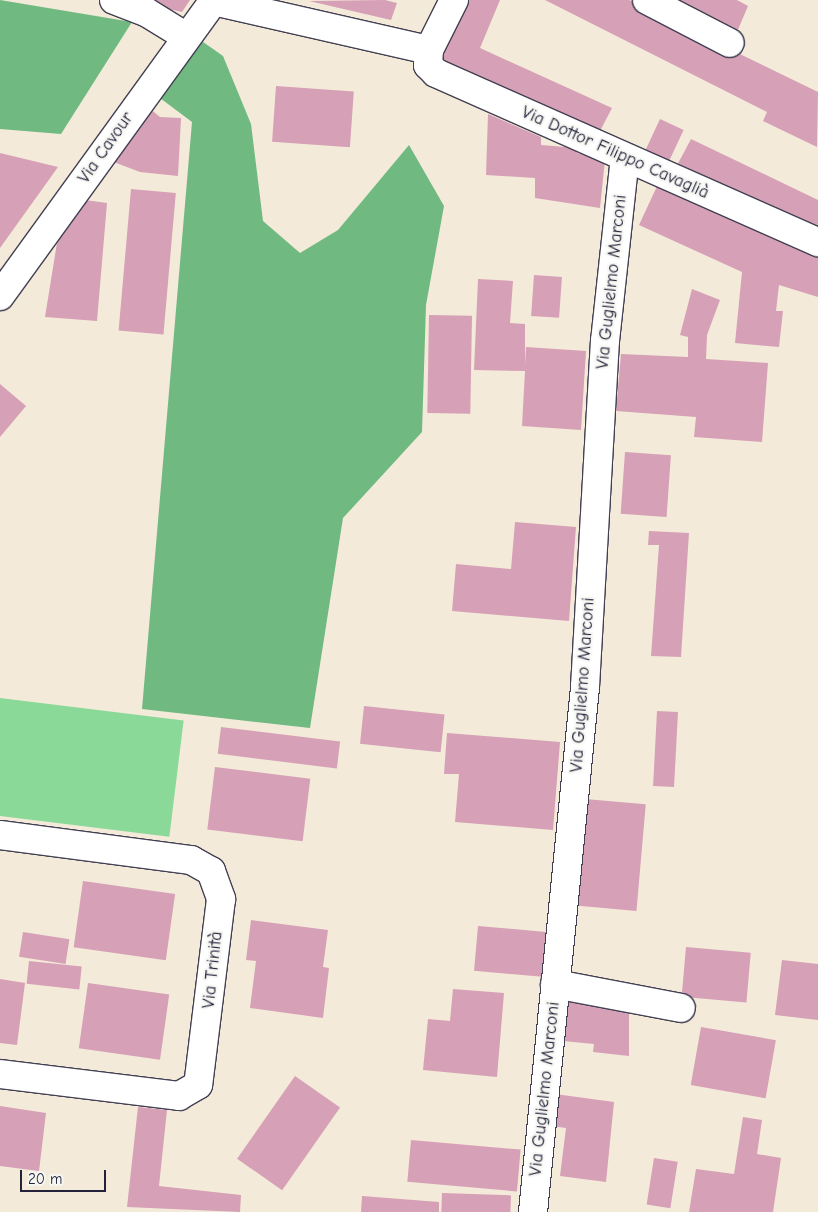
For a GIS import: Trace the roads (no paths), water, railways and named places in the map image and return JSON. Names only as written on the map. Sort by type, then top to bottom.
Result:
[{"type":"street","points":[[114,0],[146,12],[185,36]]},
{"type":"street","points":[[213,0],[429,50],[454,0]]},
{"type":"street","name":"Via Cavour","points":[[0,296],[185,36],[213,0]]},
{"type":"street","points":[[647,0],[730,43]]},
{"type":"street","name":"Via Dottor Filippo Cavaglià","points":[[429,50],[428,65],[436,73],[818,242]]},
{"type":"street","name":"Via Guglielmo Marconi","points":[[533,1212],[585,687],[605,340],[625,158]]},
{"type":"street","name":"Via Trinità","points":[[0,835],[191,860],[212,871],[221,899],[202,1070],[198,1085],[189,1092],[179,1096],[0,1074]]},
{"type":"street","points":[[556,984],[682,1008]]}]
